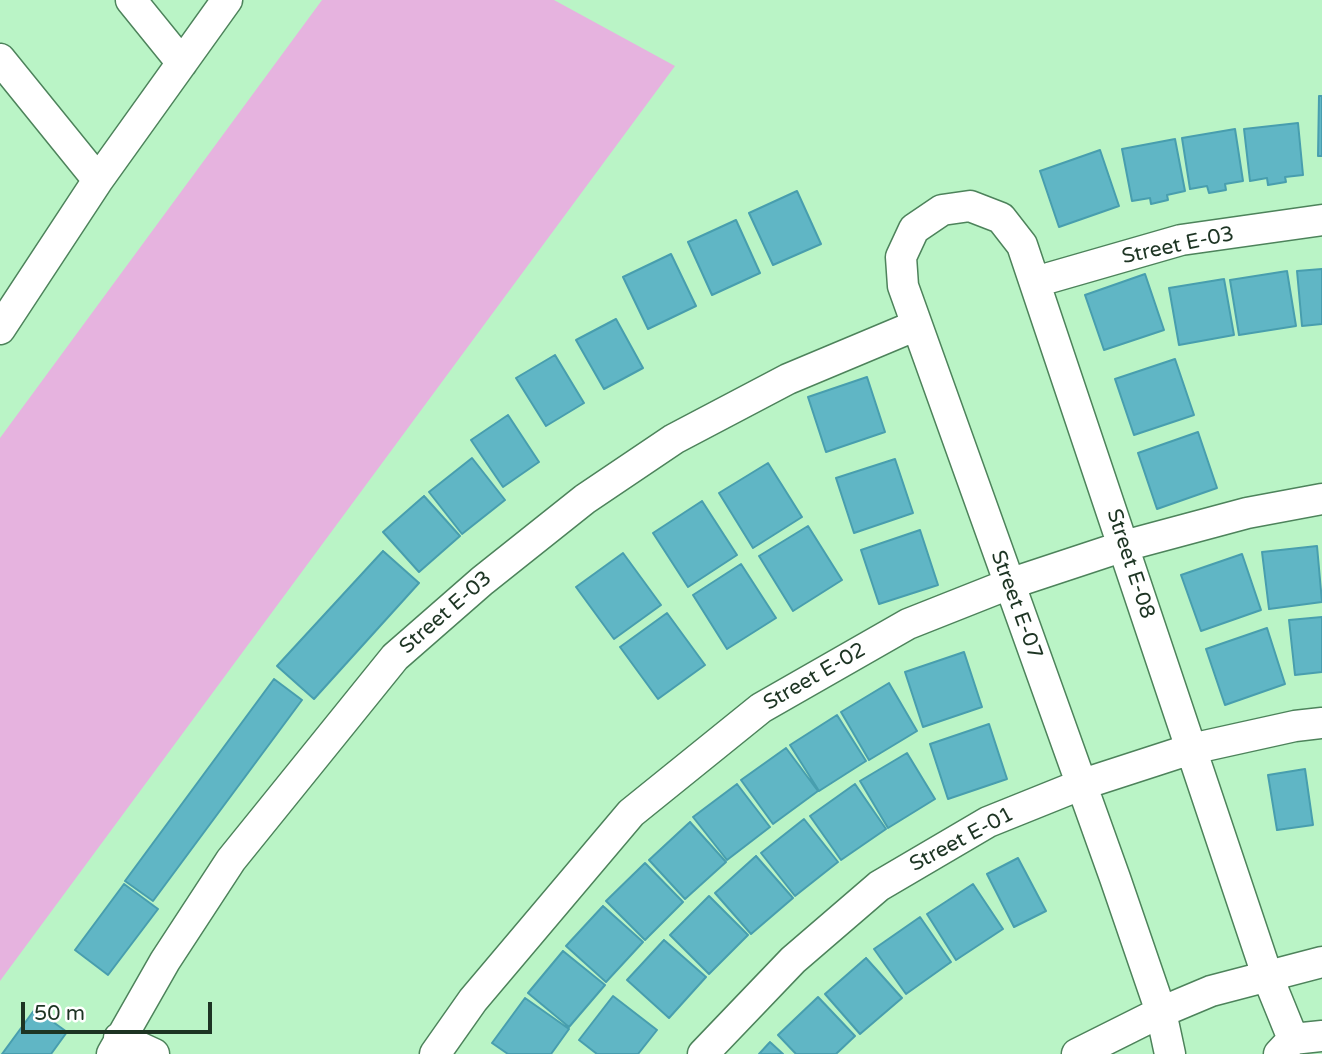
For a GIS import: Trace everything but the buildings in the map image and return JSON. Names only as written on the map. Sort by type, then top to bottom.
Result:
[{"type":"street","points":[[131,0],[182,63]]},
{"type":"street","points":[[0,329],[8,293],[98,180],[227,0]]},
{"type":"street","points":[[0,59],[98,180]]},
{"type":"street","name":"Street E-08","points":[[942,210],[970,206],[1001,218],[1022,245],[1267,975],[1286,1047]]},
{"type":"street","name":"Street E-07","points":[[942,210],[914,229],[901,257],[903,286],[1115,878],[1161,1012],[1170,1054]]},
{"type":"street","name":"Street E-03","points":[[1035,282],[1181,240],[1322,220]]},
{"type":"street","name":"Street E-03","points":[[116,1046],[165,961],[231,860],[395,657],[482,581],[585,499],[674,439],[788,379],[917,325]]},
{"type":"street","name":"Street E-02","points":[[435,1054],[473,1000],[631,813],[761,708],[908,624],[1009,584],[1124,546],[1247,513],[1322,499]]},
{"type":"street","name":"Street E-01","points":[[704,1054],[793,960],[879,886],[988,822],[1080,785],[1191,749],[1295,726],[1322,723]]},
{"type":"street","points":[[1077,1054],[1161,1012],[1211,991],[1322,962]]},
{"type":"street","points":[[1286,1047],[1322,1036]]},
{"type":"street","points":[[116,1046],[154,1054]]},
{"type":"shaded area","points":[[322,0],[554,0],[675,66],[0,981],[0,438]]}]
